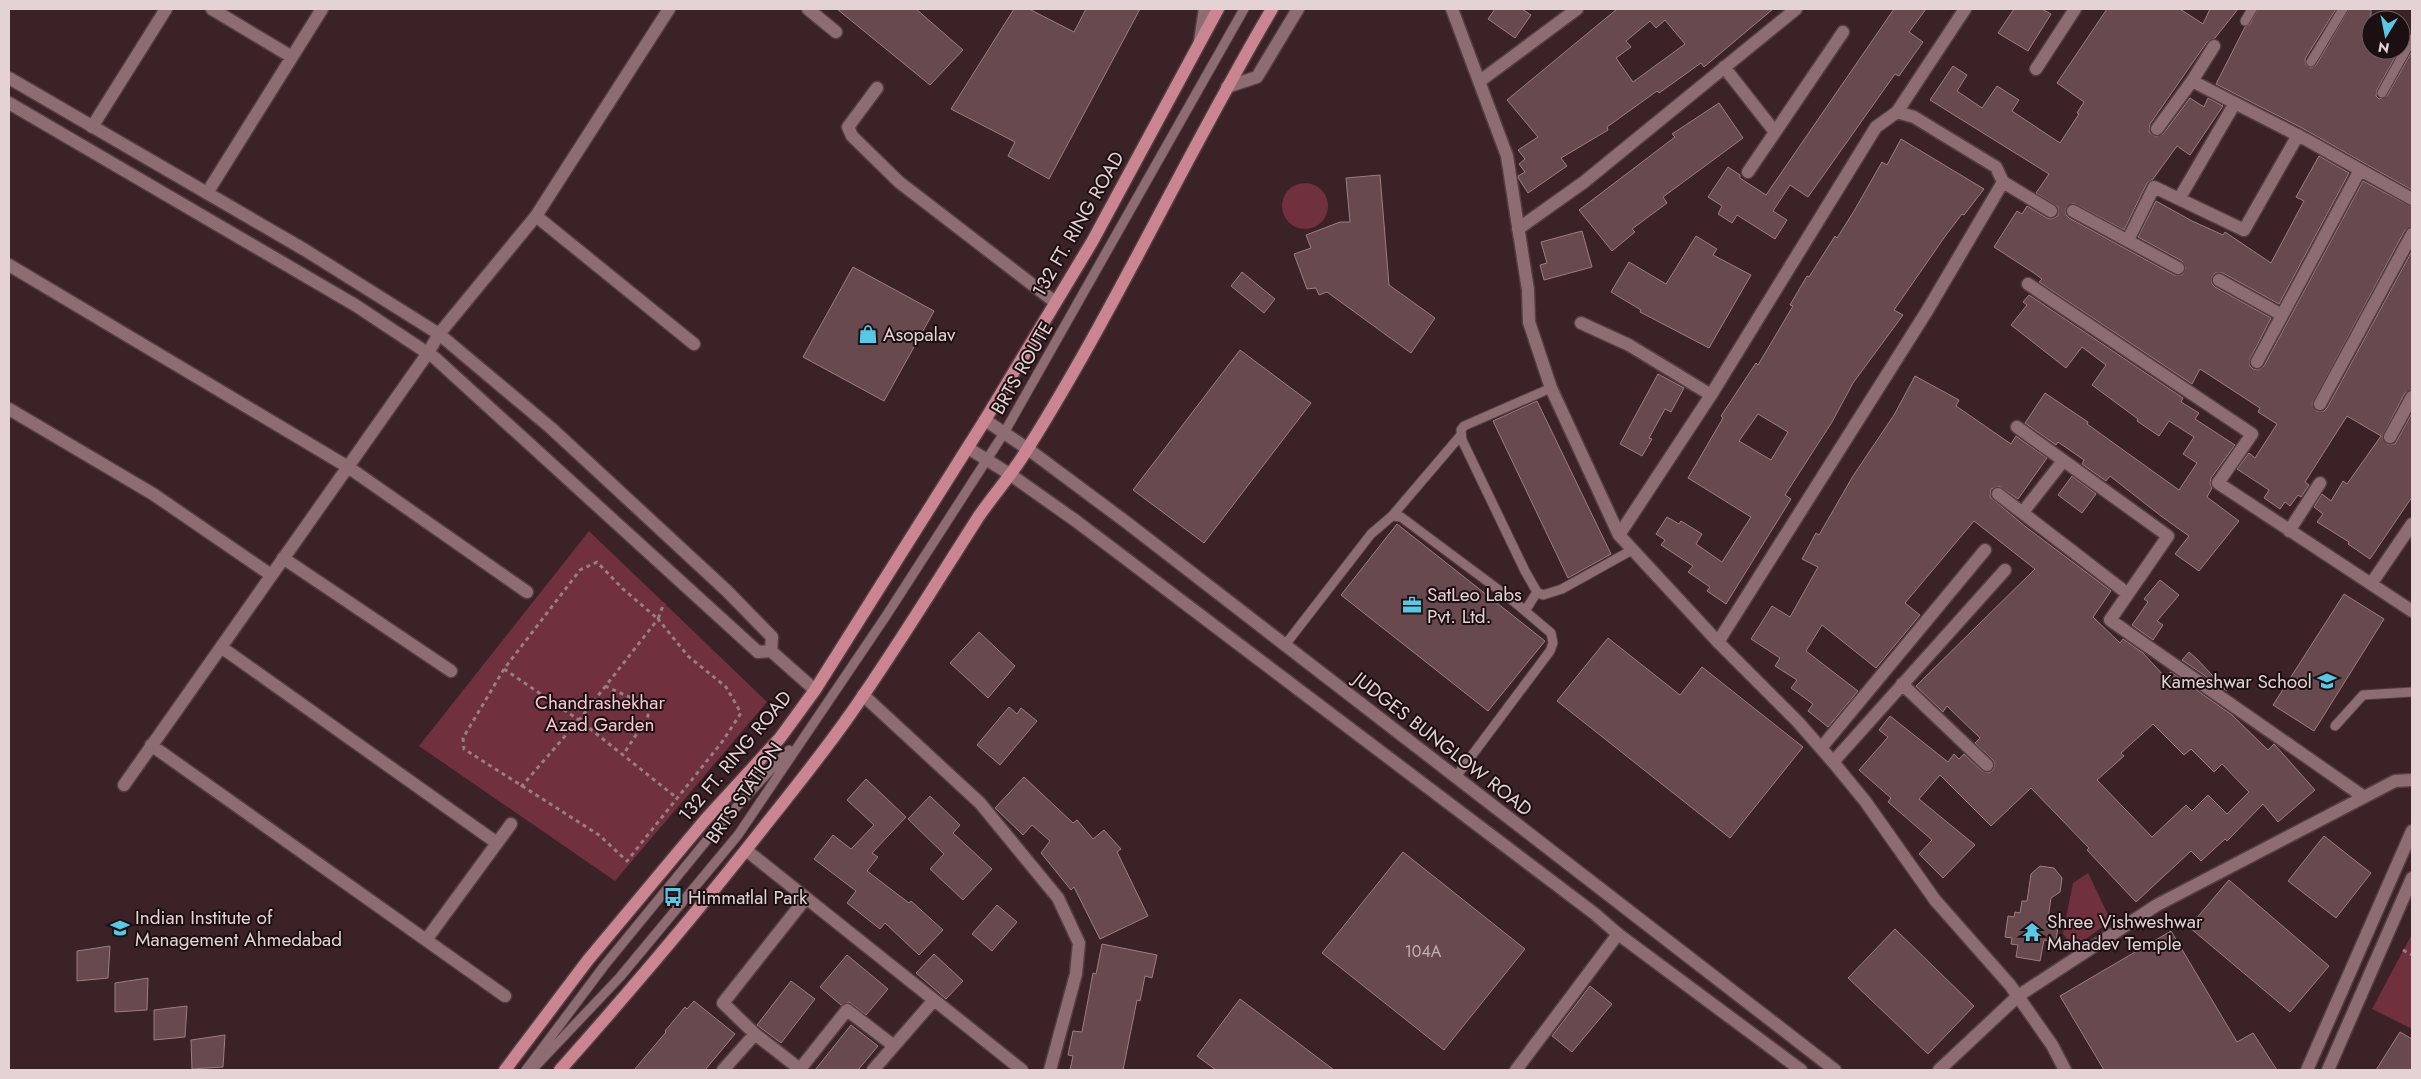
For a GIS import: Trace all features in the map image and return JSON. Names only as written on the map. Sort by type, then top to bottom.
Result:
[{"type":"main road","points":[[563,1069],[630,992],[819,758],[915,620],[982,513],[1028,449],[1134,267],[1227,87],[1272,9]]},
{"type":"main road","name":"132 FT. RING ROAD","points":[[505,1070],[588,960],[705,820],[780,738],[815,690],[968,448],[1092,242],[1200,43],[1212,12]]},
{"type":"street","points":[[92,127],[166,9]]},
{"type":"street","points":[[212,9],[292,57]]},
{"type":"street","points":[[207,193],[322,9]]},
{"type":"street","points":[[124,785],[440,334],[536,216],[669,9]]},
{"type":"street","points":[[808,9],[836,32]]},
{"type":"street","points":[[1227,87],[1257,77],[1298,9]]},
{"type":"street","points":[[1452,9],[1480,80],[1506,156],[1528,290],[1529,322],[1551,388],[1620,536],[1718,642],[1822,748],[1865,801],[1935,900],[2018,996],[2052,1045],[2065,1070]]},
{"type":"street","points":[[1480,80],[1577,9]]},
{"type":"street","points":[[1518,229],[1584,182],[1796,9]]},
{"type":"street","points":[[1620,536],[1711,395],[1876,128],[1897,112],[1965,9]]},
{"type":"street","points":[[2036,69],[2075,9]]},
{"type":"street","points":[[1748,172],[1843,32]]},
{"type":"street","points":[[2157,128],[2192,81],[2214,46]]},
{"type":"street","points":[[1724,67],[1775,132]]},
{"type":"street","points":[[9,78],[305,250],[440,334],[551,428],[727,591],[772,637],[771,651]]},
{"type":"street","points":[[2192,81],[2298,135],[2412,199]]},
{"type":"street","points":[[877,88],[848,127],[852,136],[899,182],[1055,302]]},
{"type":"street","points":[[9,103],[355,305],[428,353],[582,490],[758,652],[771,651],[815,690]]},
{"type":"street","points":[[2179,199],[2235,103]]},
{"type":"street","points":[[1897,112],[1914,117],[1996,168],[2003,182],[2051,210]]},
{"type":"street","points":[[2128,240],[2154,187],[2244,230],[2298,135]]},
{"type":"street","points":[[2257,362],[2360,170]]},
{"type":"street","points":[[1718,642],[1927,311],[2003,182]]},
{"type":"street","points":[[2073,211],[2178,268]]},
{"type":"street","points":[[536,216],[694,344]]},
{"type":"street","points":[[2320,404],[2412,234]]},
{"type":"street","points":[[9,265],[348,467],[527,592]]},
{"type":"street","points":[[2219,280],[2282,315]]},
{"type":"street","points":[[2028,284],[2252,434],[2218,483],[2412,611]]},
{"type":"street","points":[[1581,323],[1629,345],[1711,395]]},
{"type":"street","points":[[2390,437],[2412,397]]},
{"type":"street","points":[[9,409],[153,494],[271,575]]},
{"type":"street","name":"JUDGES BUNGLOW ROAD","points":[[985,420],[1028,449],[1285,645],[1835,1070]]},
{"type":"street","points":[[2017,427],[2168,536],[2110,620],[2364,797]]},
{"type":"street","points":[[968,448],[1011,475],[1076,521],[1564,890],[1618,934],[1801,1070]]},
{"type":"street","points":[[2022,512],[2063,461]]},
{"type":"street","points":[[2289,531],[2320,483]]},
{"type":"street","points":[[1998,494],[2128,594]]},
{"type":"street","points":[[2371,584],[2412,524]]},
{"type":"street","points":[[1822,748],[1985,550]]},
{"type":"street","points":[[283,558],[451,671]]},
{"type":"street","points":[[1833,762],[2005,570]]},
{"type":"street","points":[[221,647],[498,843]]},
{"type":"street","points":[[1902,684],[1987,765]]},
{"type":"street","points":[[863,695],[980,804],[1058,898],[1079,943],[1076,974],[1050,1070]]},
{"type":"street","points":[[151,745],[505,996]]},
{"type":"street","points":[[1939,1070],[2018,996],[2157,905],[2396,781],[2412,780]]},
{"type":"street","points":[[426,940],[511,824]]},
{"type":"street","points":[[2307,1070],[2412,832]]},
{"type":"street","points":[[746,850],[1022,1070]]},
{"type":"street","points":[[2328,1070],[2412,878]]},
{"type":"street","points":[[806,898],[723,1003],[755,1034],[800,1070],[847,1010],[894,1046]]},
{"type":"street","points":[[1516,1070],[1618,934]]},
{"type":"street","points":[[873,1070],[934,1000]]},
{"type":"street","points":[[723,1070],[755,1034]]},
{"type":"lane","name":"BRTS ROUTE","points":[[808,730],[886,616],[1004,433],[1244,9]]},
{"type":"lane","points":[[2245,21],[2252,9]]},
{"type":"lane","points":[[2311,62],[2343,9]]},
{"type":"lane","points":[[2382,93],[2412,39]]},
{"type":"lane","points":[[1551,388],[1464,426],[1461,430],[1461,435],[1491,503],[1537,592],[1544,595],[1562,589],[1632,550]]},
{"type":"lane","points":[[1285,645],[1371,534],[1392,516],[1461,435]]},
{"type":"lane","points":[[1392,516],[1402,517],[1551,633],[1553,643],[1533,674],[1455,778]]},
{"type":"lane","points":[[1524,611],[1537,592]]},
{"type":"lane","points":[[2335,726],[2363,695],[2412,692]]},
{"type":"lane","name":"BRTS STATION","points":[[526,1070],[604,966],[716,829],[808,730]]},
{"type":"lane","name":"BRTS STATION","points":[[532,1070],[620,977],[738,835],[808,730]]},
{"type":"path","points":[[597,562],[623,589],[658,619],[688,656],[726,687],[741,713],[722,742],[627,862],[599,835],[464,749],[463,738],[504,669],[580,570],[597,562]]},
{"type":"path","points":[[522,787],[658,619],[664,603]]},
{"type":"path","points":[[504,669],[578,720],[677,798]]},
{"type":"path","points":[[605,686],[649,706]]},
{"type":"path","points":[[623,755],[648,716],[649,706],[655,701]]},
{"type":"path","points":[[2404,950],[2412,955]]},
{"type":"green space","points":[[1300,183],[1310,183],[1324,193],[1328,206],[1324,219],[1318,225],[1310,229],[1300,229],[1286,219],[1282,211],[1282,201],[1292,187]]},
{"type":"green space","name":"Chandrashekhar Azad Garden","points":[[589,531],[767,702],[615,881],[419,746]]},
{"type":"green space","points":[[2088,873],[2111,921],[2072,949],[2063,933],[2073,883]]},
{"type":"green space","points":[[2412,934],[2412,1029],[2372,1009]]},
{"type":"building","points":[[837,9],[916,9],[963,50],[930,85]]},
{"type":"building","points":[[1014,9],[1029,9],[1074,32],[1086,9],[1140,9],[1049,179],[1008,156],[1015,142],[951,109]]},
{"type":"building","points":[[1495,9],[1522,9],[1531,15],[1515,38],[1488,19]]},
{"type":"building","points":[[1617,9],[1773,9],[1704,67],[1701,63],[1659,93],[1657,91],[1607,127],[1608,130],[1561,158],[1567,166],[1528,193],[1518,176],[1525,172],[1519,164],[1525,159],[1518,150],[1538,137],[1507,100]],"holes":[[[1665,20],[1685,44],[1633,82],[1616,58],[1631,47],[1626,41],[1650,21],[1656,28]]]},
{"type":"building","points":[[1894,9],[1926,9],[1909,32],[1923,42],[1899,76],[1895,74],[1808,197],[1790,185],[1773,211],[1787,220],[1775,239],[1737,215],[1732,223],[1718,214],[1722,206],[1708,197],[1728,167],[1740,175],[1740,178],[1766,195]]},
{"type":"building","points":[[2014,9],[2042,9],[2051,14],[2028,51],[1998,33]]},
{"type":"building","points":[[2107,9],[2180,9],[2203,24],[2210,9],[2238,9],[2215,38],[2207,42],[2150,124],[2149,132],[2156,137],[2163,134],[2190,98],[2204,107],[2208,98],[2223,106],[2190,155],[2177,146],[2153,179],[2147,183],[2124,230],[2073,203],[2066,208],[2066,215],[2069,218],[2174,275],[2182,275],[2186,268],[2182,261],[2138,237],[2156,201],[2192,221],[2223,235],[2225,232],[2271,263],[2304,201],[2296,197],[2319,156],[2349,173],[2279,304],[2223,273],[2215,273],[2212,277],[2212,284],[2215,287],[2271,318],[2250,359],[2250,366],[2253,369],[2258,370],[2264,366],[2363,181],[2412,207],[2412,226],[2405,230],[2312,404],[2317,411],[2324,411],[2327,408],[2412,251],[2412,389],[2405,393],[2382,437],[2387,444],[2395,444],[2412,413],[2412,497],[2370,559],[2348,544],[2349,542],[2317,522],[2323,514],[2314,507],[2322,494],[2331,501],[2343,481],[2347,484],[2381,436],[2347,416],[2305,482],[2309,485],[2301,497],[2298,495],[2290,506],[2285,502],[2280,509],[2264,498],[2269,490],[2237,469],[2249,453],[2255,458],[2277,424],[2258,412],[2260,408],[2200,369],[2192,384],[2039,282],[2042,279],[1994,247],[2017,211],[2022,214],[2027,206],[2047,218],[2051,219],[2058,216],[2058,207],[2036,193],[2049,174],[1930,100],[1953,66],[1967,75],[1957,91],[1982,108],[1997,86],[2019,100],[2012,111],[2060,143],[2079,114],[2077,113],[2084,102],[2057,83]]},
{"type":"building","points":[[2258,9],[2336,9],[2305,59],[2306,65],[2311,68],[2316,65],[2349,9],[2371,9],[2361,10],[2361,60],[2394,60],[2377,90],[2376,96],[2379,99],[2387,96],[2407,60],[2411,60],[2412,51],[2412,190],[2302,128],[2216,84],[2245,27],[2250,24]]},
{"type":"building","points":[[1719,103],[1743,138],[1663,197],[1667,203],[1632,229],[1635,232],[1612,251],[1579,210],[1675,137],[1672,134]]},
{"type":"building","points":[[1901,139],[1984,189],[1946,235],[1894,310],[1903,315],[1853,383],[1832,422],[1785,495],[1791,499],[1726,604],[1707,591],[1710,587],[1688,572],[1693,566],[1661,545],[1665,540],[1656,534],[1667,517],[1679,524],[1681,521],[1702,534],[1696,544],[1722,562],[1751,517],[1688,478],[1723,418],[1721,416],[1756,363],[1758,365],[1793,306],[1790,305],[1807,276],[1809,277],[1835,236],[1837,238],[1882,162],[1887,165]],"holes":[[[1758,414],[1788,432],[1771,460],[1739,441]]]},
{"type":"building","points":[[1380,175],[1389,285],[1435,318],[1411,353],[1327,292],[1319,295],[1316,288],[1307,289],[1294,254],[1311,248],[1306,235],[1340,222],[1350,222],[1346,178]]},
{"type":"building","points":[[1582,231],[1592,267],[1544,280],[1540,265],[1547,263],[1541,242]]},
{"type":"building","points":[[1696,236],[1717,249],[1713,255],[1751,275],[1709,348],[1640,312],[1641,310],[1611,292],[1629,262],[1666,284]]},
{"type":"building","name":"Asopalav","points":[[853,267],[934,311],[884,401],[803,357]]},
{"type":"building","points":[[1242,272],[1275,299],[1264,313],[1231,286]]},
{"type":"building","points":[[2029,295],[2183,398],[2181,402],[2199,413],[2195,419],[2235,445],[2211,478],[2212,488],[2207,497],[2239,521],[2199,571],[2175,554],[2189,536],[2110,476],[2106,481],[2082,464],[2084,460],[2058,442],[2056,445],[2025,423],[2045,393],[2088,422],[2087,424],[2179,490],[2197,463],[2183,454],[2194,437],[2169,421],[2159,436],[2092,385],[2106,365],[2082,347],[2066,368],[2011,325],[2027,305],[2023,302]]},
{"type":"building","points":[[1240,350],[1311,403],[1204,543],[1133,490]]},
{"type":"building","points":[[1658,374],[1684,388],[1671,412],[1665,409],[1649,438],[1652,439],[1642,456],[1620,444]]},
{"type":"building","points":[[1915,376],[1959,400],[1956,406],[2011,444],[2016,436],[2047,458],[2018,499],[1999,486],[1991,489],[1990,497],[2026,527],[2111,591],[2093,617],[2120,643],[2123,639],[2143,653],[2165,677],[2171,672],[2232,715],[2268,750],[2274,744],[2315,790],[2278,822],[2263,804],[2227,841],[2225,839],[2201,861],[2191,851],[2136,902],[2087,850],[2089,848],[2031,788],[1991,826],[1940,775],[1919,799],[1975,845],[1943,878],[1919,854],[1932,840],[1888,802],[1891,798],[1859,770],[1888,737],[1879,730],[1890,716],[1948,762],[1954,754],[1959,759],[1964,754],[1982,771],[1989,773],[1993,770],[1995,763],[1993,760],[1975,743],[1980,738],[1947,706],[1943,712],[1916,686],[2035,569],[1974,521],[1905,603],[1920,615],[1876,668],[1822,625],[1806,651],[1858,691],[1828,727],[1808,711],[1813,704],[1791,688],[1797,680],[1775,666],[1780,658],[1751,639],[1772,606],[1790,617],[1818,567],[1802,559],[1816,533],[1819,535],[1853,476],[1894,415]],"holes":[[[2153,724],[2184,755],[2191,749],[2214,772],[2222,764],[2249,792],[2227,814],[2208,795],[2192,811],[2186,805],[2152,837],[2097,780],[2124,756],[2121,753]]]},
{"type":"building","points":[[1537,401],[1611,554],[1568,578],[1493,421]]},
{"type":"building","points":[[2072,476],[2096,494],[2082,513],[2058,495]]},
{"type":"building","points":[[1397,524],[1545,641],[1488,711],[1341,595]]},
{"type":"building","points":[[2160,580],[2179,595],[2157,621],[2163,625],[2153,640],[2132,625],[2148,602],[2144,599]]},
{"type":"building","points":[[2344,594],[2384,619],[2314,731],[2273,705]]},
{"type":"building","points":[[979,632],[1015,666],[988,698],[950,663]]},
{"type":"building","points":[[1608,638],[1680,695],[1702,667],[1803,747],[1730,838],[1557,701]]},
{"type":"building","points":[[2189,652],[2197,659],[2227,691],[2182,660]]},
{"type":"building","points":[[1009,707],[1017,714],[1021,708],[1037,721],[1000,765],[977,745]]},
{"type":"building","points":[[1024,777],[1073,823],[1077,820],[1093,839],[1104,830],[1121,849],[1117,852],[1148,916],[1100,939],[1074,887],[1071,890],[1041,853],[1050,841],[1032,825],[1023,835],[995,808]]},
{"type":"building","points":[[866,779],[906,817],[872,853],[878,857],[867,871],[909,903],[911,901],[943,930],[919,955],[885,923],[880,929],[847,903],[856,891],[814,859],[833,835],[851,849],[874,825],[847,800]]},
{"type":"building","points":[[930,796],[960,825],[953,833],[992,869],[963,900],[930,869],[944,854],[908,819]]},
{"type":"building","points":[[2324,836],[2371,873],[2336,918],[2288,881]]},
{"type":"building","points":[[1403,852],[1525,949],[1444,1050],[1322,953]]},
{"type":"building","name":"Shree Vishweshwar Mahadev Temple","points":[[2040,866],[2054,868],[2062,878],[2060,892],[2051,898],[2047,925],[2058,926],[2056,942],[2044,940],[2040,961],[2016,957],[2018,945],[2011,944],[2012,938],[2005,937],[2008,916],[2014,917],[2015,912],[2020,913],[2022,901],[2027,901],[2031,874]]},
{"type":"building","points":[[2229,880],[2329,966],[2290,1012],[2189,927]]},
{"type":"building","points":[[997,905],[1017,922],[992,951],[972,934]]},
{"type":"building","points":[[1895,929],[1974,1006],[1928,1054],[1848,978]]},
{"type":"building","points":[[2171,931],[2237,1042],[2253,1033],[2277,1070],[2104,1070],[2060,996]]},
{"type":"building","points":[[1102,944],[1157,955],[1152,978],[1145,976],[1140,1001],[1137,1000],[1123,1070],[1070,1070],[1073,1056],[1068,1055],[1073,1031],[1082,1032],[1093,973],[1096,974]]},
{"type":"building","points":[[110,946],[108,978],[77,981],[77,951]]},
{"type":"building","points":[[934,954],[963,981],[946,999],[916,973]]},
{"type":"building","points":[[847,955],[888,989],[866,1015],[849,1002],[841,1005],[820,987]]},
{"type":"building","points":[[148,978],[147,1010],[115,1012],[115,983]]},
{"type":"building","points":[[791,981],[815,999],[781,1043],[757,1025]]},
{"type":"building","points":[[1590,986],[1612,1004],[1572,1052],[1552,1036]]},
{"type":"building","points":[[1240,999],[1334,1070],[1216,1070],[1197,1056]]},
{"type":"building","points":[[694,1001],[735,1034],[705,1070],[634,1070],[685,1007],[687,1009]]},
{"type":"building","points":[[187,1006],[185,1037],[154,1040],[154,1010]]},
{"type":"building","points":[[851,1025],[878,1046],[858,1070],[815,1070]]},
{"type":"building","points":[[2400,1032],[2412,1039],[2412,1070],[2376,1070]]},
{"type":"building","points":[[225,1035],[223,1067],[192,1069],[191,1040]]},
{"type":"place","name":"Asopalav","points":[[868,334]]},
{"type":"place","name":"SatLeo Labs Pvt. Ltd.","points":[[1412,605]]},
{"type":"place","name":"Kameshwar School","points":[[2327,681]]},
{"type":"place","name":"Himmatlal Park","points":[[673,897]]},
{"type":"place","name":"Indian Institute of Management Ahmedabad","points":[[120,928]]},
{"type":"place","name":"Shree Vishweshwar Mahadev Temple","points":[[2032,932]]}]
